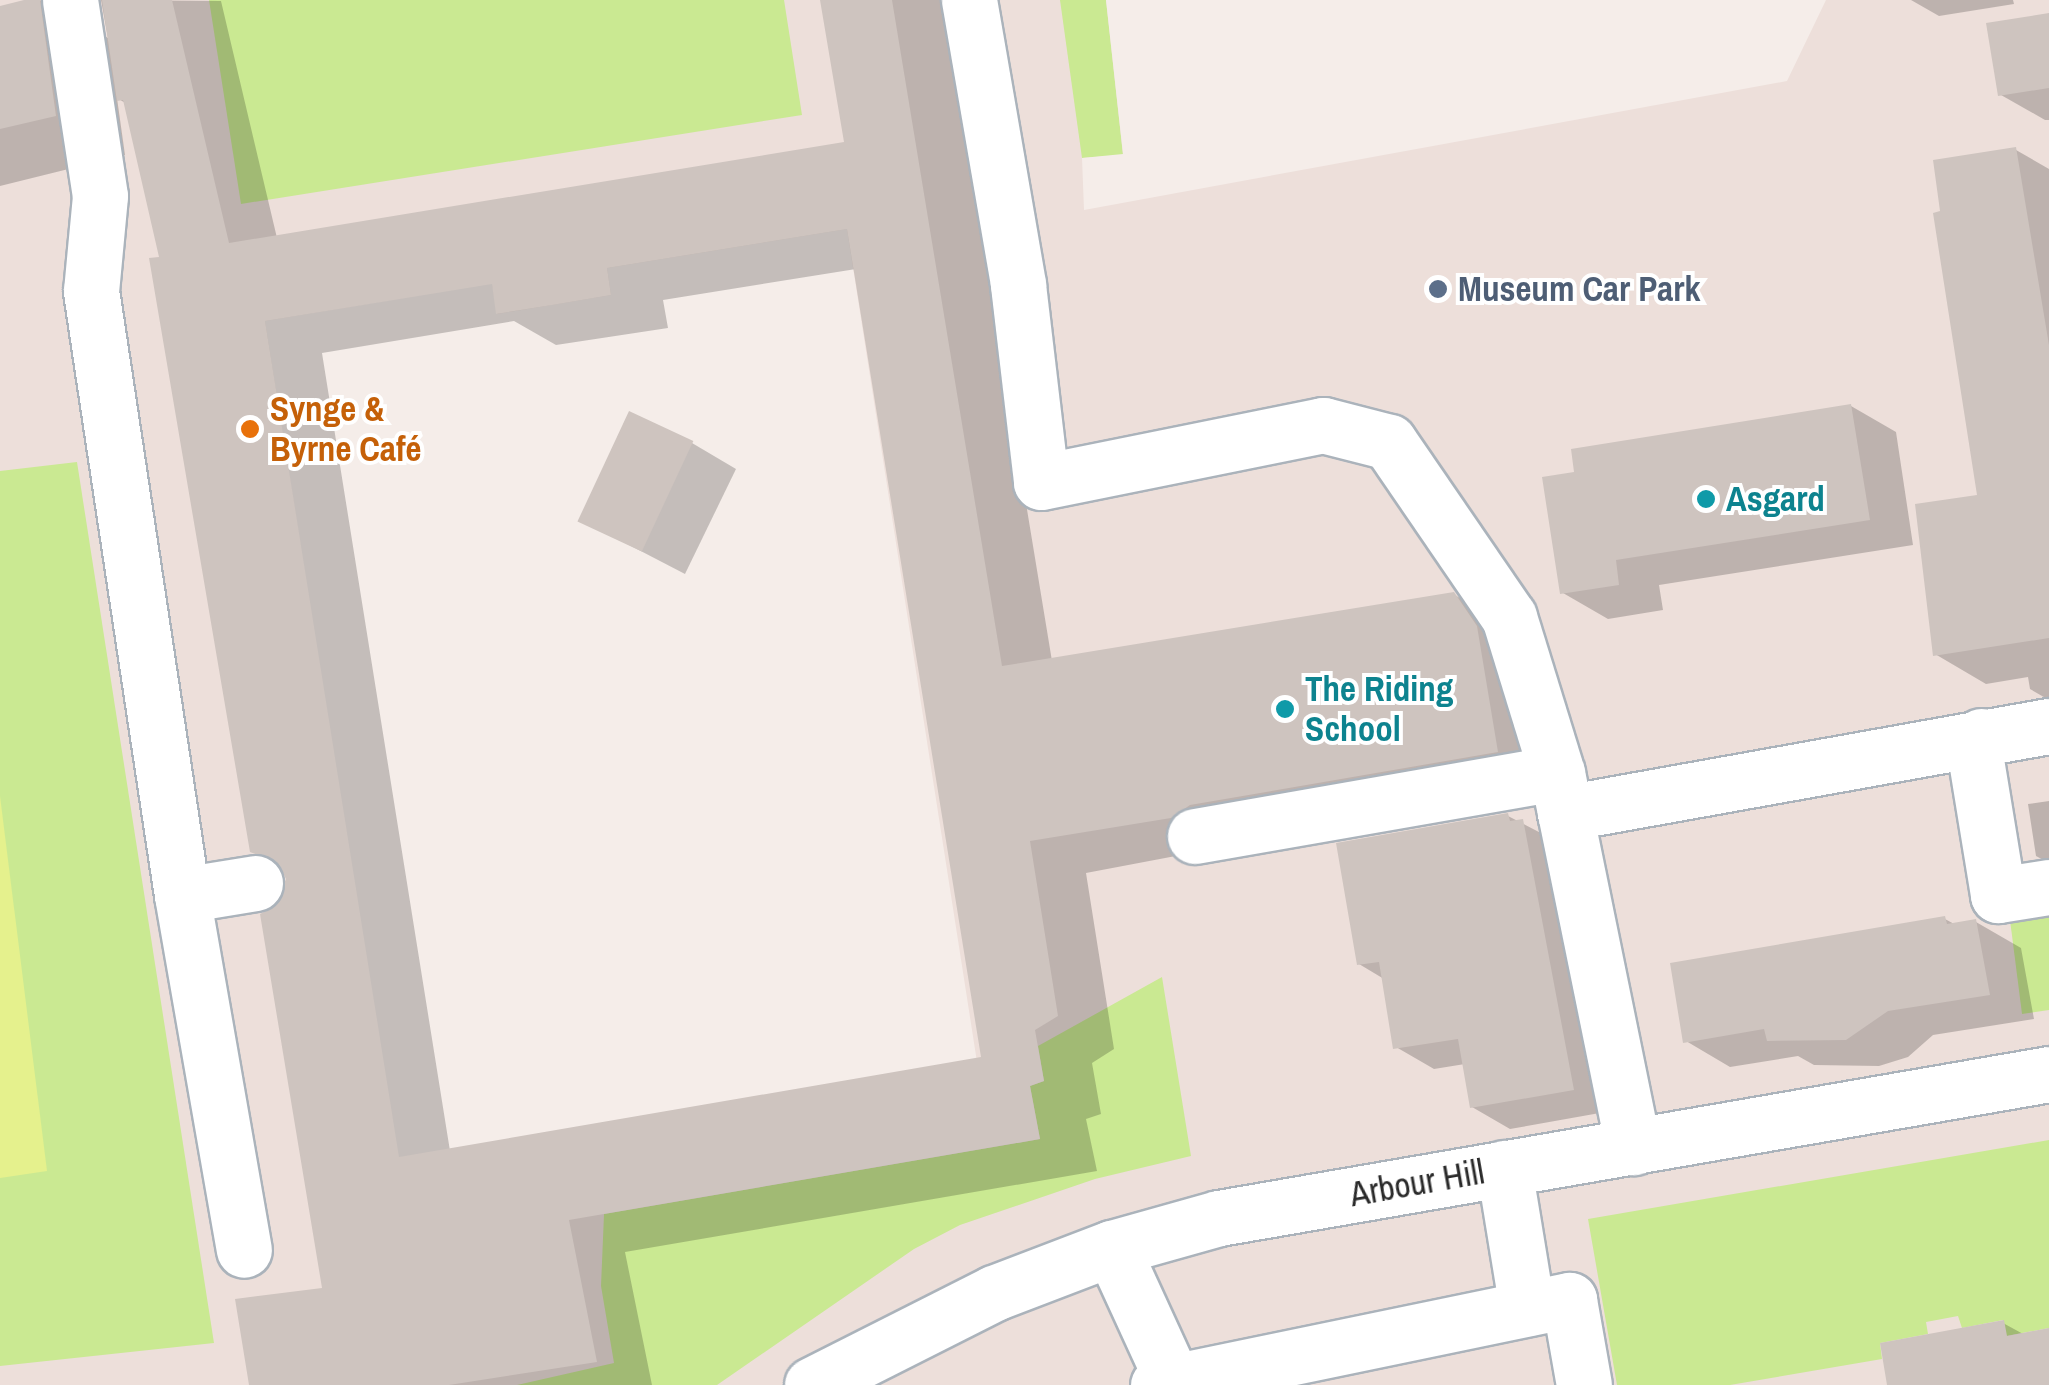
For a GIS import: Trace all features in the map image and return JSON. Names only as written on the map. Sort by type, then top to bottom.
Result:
[{"type":"street","points":[[70,0],[100,196],[91,291],[182,894],[244,1250]]},
{"type":"street","points":[[969,0],[1018,284],[1041,482],[1323,424],[1390,442],[1510,618],[1561,793],[1633,1146]]},
{"type":"street","points":[[1195,836],[1561,793],[2049,726]]},
{"type":"street","points":[[1981,736],[1976,760],[1998,895],[2049,887]]},
{"type":"street","points":[[182,894],[255,883]]},
{"type":"street","name":"Arbour Hill","points":[[842,1378],[994,1293],[1112,1248],[1219,1218],[2049,1074]]},
{"type":"street","points":[[1504,1168],[1527,1308]]},
{"type":"street","points":[[1112,1248],[1165,1382],[1570,1300],[1584,1385]]},
{"type":"green space","points":[[209,0],[784,0],[802,115],[241,204]]},
{"type":"green space","points":[[1060,0],[1106,0],[1123,155],[1082,158]]},
{"type":"green space","points":[[77,462],[214,1343],[0,1366],[0,471]]},
{"type":"green space","points":[[0,796],[47,1171],[0,1178]]},
{"type":"green space","points":[[2049,914],[2049,1010],[2022,1014],[2010,920]]},
{"type":"green space","points":[[1162,977],[1191,1156],[1095,1179],[960,1225],[914,1249],[717,1385],[517,1385],[614,1363],[601,1286],[604,1214],[1040,1139],[1030,1086],[1044,1081],[1038,1046]]},
{"type":"green space","points":[[2049,1140],[2049,1328],[2006,1336],[2003,1320],[1962,1328],[1958,1316],[1926,1322],[1928,1334],[1880,1343],[1882,1359],[1730,1385],[1617,1385],[1588,1219]]},
{"type":"shaded area","points":[[1106,0],[1826,0],[1787,81],[1084,210],[1082,158],[1123,154]]},
{"type":"shaded area","points":[[847,229],[977,1062],[397,1158],[265,321],[492,283],[497,314],[611,295],[607,268]]},
{"type":"building","points":[[40,0],[56,116],[0,129],[0,6]]},
{"type":"building","points":[[102,0],[172,0],[229,243],[844,142],[820,0],[892,0],[1002,666],[1454,592],[1477,626],[1498,752],[1190,805],[1171,818],[1030,841],[1058,1016],[1035,1030],[1044,1081],[1030,1086],[1040,1139],[569,1220],[597,1362],[449,1385],[249,1385],[235,1299],[322,1288],[260,914],[275,906],[286,879],[278,863],[250,852],[149,258],[159,257],[123,100],[117,101]],"holes":[[[847,229],[981,1057],[399,1157],[265,321],[492,284],[496,314],[611,295],[607,268]]]},
{"type":"building","points":[[2049,13],[2049,88],[1998,96],[1986,23]]},
{"type":"building","points":[[2016,147],[2049,345],[2049,638],[1933,656],[1915,504],[1977,495],[1933,213],[1940,211],[1933,160]]},
{"type":"building","name":"Asgard","points":[[1851,404],[1870,520],[1616,560],[1619,585],[1560,594],[1542,477],[1574,472],[1571,449]]},
{"type":"building","points":[[629,411],[693,441],[642,552],[577,522]]},
{"type":"building","points":[[1508,813],[1510,821],[1523,819],[1574,1090],[1470,1108],[1458,1039],[1393,1049],[1379,962],[1357,965],[1336,843]]},
{"type":"building","points":[[1945,916],[1947,924],[1976,919],[1990,995],[1888,1011],[1846,1040],[1767,1041],[1764,1029],[1683,1043],[1670,963]]},
{"type":"building","points":[[2004,1320],[2007,1336],[2049,1328],[2049,1385],[1887,1385],[1880,1343]]},
{"type":"place","name":"Museum Car Park","points":[[1438,289]]},
{"type":"place","name":"Synge & Byrne Café","points":[[250,429]]},
{"type":"place","name":"Asgard","points":[[1706,499]]},
{"type":"place","name":"The Riding School","points":[[1285,709]]}]
